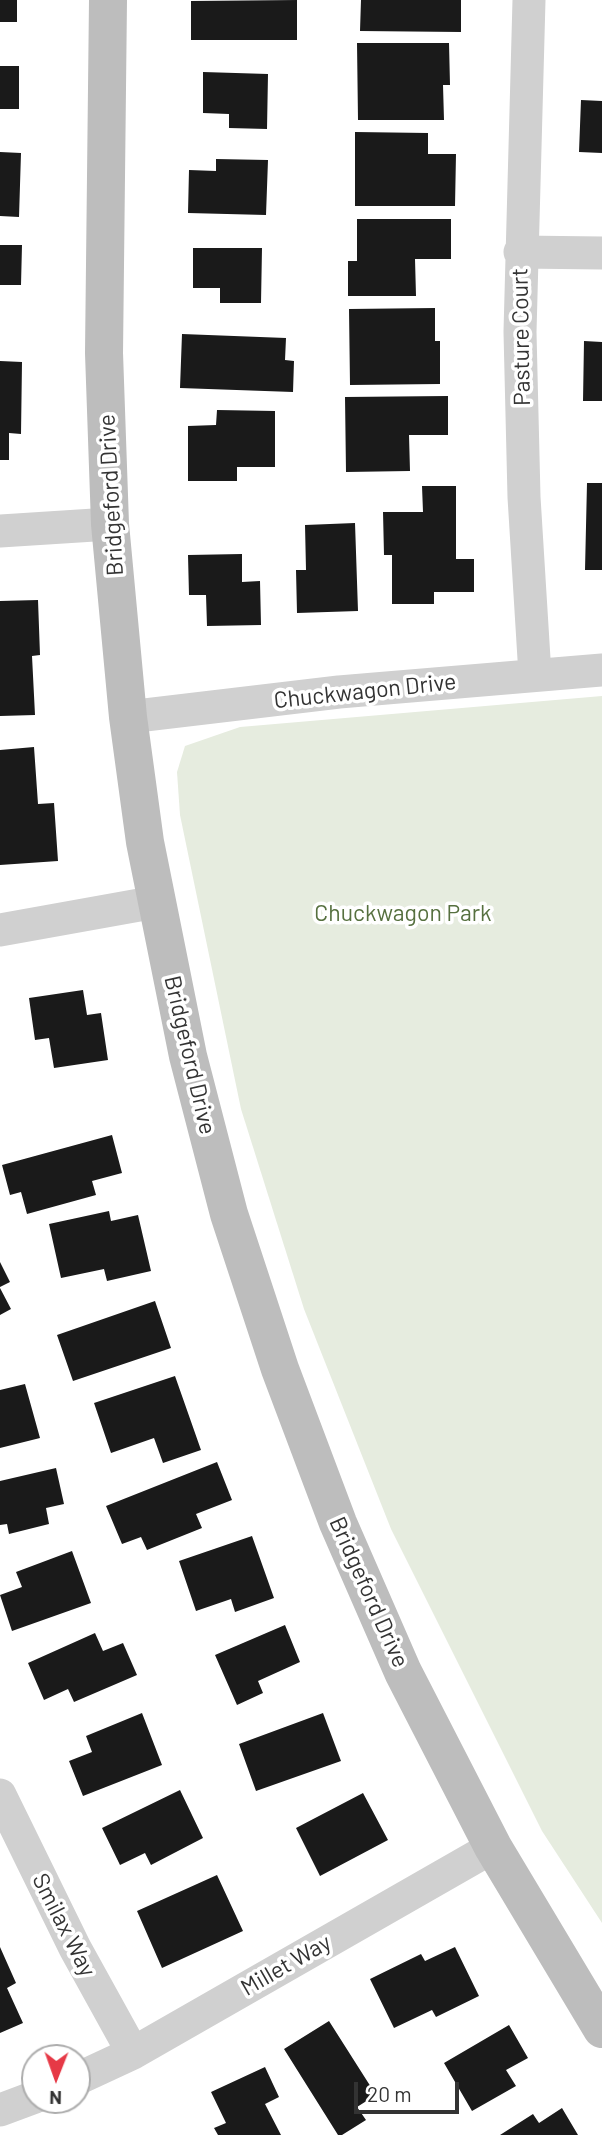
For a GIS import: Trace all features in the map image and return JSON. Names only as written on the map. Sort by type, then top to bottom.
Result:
[{"type":"street","name":"Bridgeford Drive","points":[[108,0],[104,353],[110,524],[128,718],[156,902],[188,1056],[229,1214],[280,1369],[338,1523],[403,1672],[493,1847],[602,2029]]},
{"type":"street","name":"Pasture Court","points":[[529,0],[520,252],[524,497],[535,675]]},
{"type":"street","points":[[520,252],[602,253]]},
{"type":"street","points":[[0,531],[110,524]]},
{"type":"street","name":"Chuckwagon Drive","points":[[128,718],[339,692],[602,670]]},
{"type":"street","points":[[0,930],[156,902]]},
{"type":"street","name":"Smilax Way","points":[[0,1795],[75,1948],[133,2053]]},
{"type":"street","name":"Millet Way","points":[[91,2072],[133,2053],[493,1847]]},
{"type":"street","points":[[0,2110],[21,2102]]},
{"type":"green space","name":"Chuckwagon Park","points":[[602,696],[602,1923],[542,1831],[391,1529],[304,1309],[241,1109],[180,815],[177,772],[185,746],[240,727]]},
{"type":"building","points":[[0,0],[17,0],[17,22],[0,22]]},
{"type":"building","points":[[297,0],[297,40],[191,40],[191,1]]},
{"type":"building","points":[[361,0],[461,0],[461,32],[360,31]]},
{"type":"building","points":[[357,43],[449,43],[450,85],[443,85],[444,120],[358,120]]},
{"type":"building","points":[[0,66],[19,66],[19,109],[0,109]]},
{"type":"building","points":[[203,72],[268,74],[267,129],[229,128],[229,114],[203,113]]},
{"type":"building","points":[[581,100],[602,101],[602,153],[579,152]]},
{"type":"building","points":[[355,132],[428,133],[428,154],[456,154],[455,206],[355,206]]},
{"type":"building","points":[[0,152],[21,153],[19,217],[0,216]]},
{"type":"building","points":[[216,159],[268,160],[266,215],[188,213],[189,170],[216,171]]},
{"type":"building","points":[[357,219],[451,219],[451,259],[415,259],[416,296],[348,296],[348,261],[357,261]]},
{"type":"building","points":[[0,245],[22,245],[21,285],[0,285]]},
{"type":"building","points":[[193,248],[262,248],[261,303],[220,303],[220,288],[193,288]]},
{"type":"building","points":[[435,308],[435,341],[440,341],[440,384],[350,385],[349,309]]},
{"type":"building","points":[[182,334],[286,338],[285,360],[294,361],[293,392],[180,388]]},
{"type":"building","points":[[584,341],[602,342],[602,401],[583,401]]},
{"type":"building","points":[[0,361],[22,362],[21,434],[9,433],[9,460],[0,460]]},
{"type":"building","points":[[448,396],[448,435],[409,435],[410,471],[346,472],[345,397]]},
{"type":"building","points":[[217,410],[275,411],[275,467],[237,467],[237,481],[188,481],[188,426],[216,425]]},
{"type":"building","points":[[587,483],[602,483],[602,570],[585,570]]},
{"type":"building","points":[[422,486],[456,486],[456,559],[474,559],[474,592],[434,592],[434,604],[392,604],[392,555],[384,555],[383,512],[423,512]]},
{"type":"building","points":[[355,523],[358,611],[297,613],[296,570],[306,570],[305,525]]},
{"type":"building","points":[[242,554],[242,582],[260,581],[261,625],[207,626],[206,595],[189,595],[188,555]]},
{"type":"building","points":[[38,600],[40,655],[32,656],[35,715],[0,716],[0,601]]},
{"type":"building","points":[[34,747],[38,804],[54,803],[58,861],[0,865],[0,750]]},
{"type":"building","points":[[83,990],[87,1015],[101,1013],[108,1060],[54,1068],[49,1038],[35,1040],[29,998]]},
{"type":"building","points":[[112,1135],[122,1173],[92,1181],[96,1195],[27,1214],[21,1192],[10,1195],[2,1165]]},
{"type":"building","points":[[109,1211],[111,1221],[138,1215],[151,1271],[107,1281],[104,1269],[61,1278],[49,1224]]},
{"type":"building","points":[[0,1262],[10,1282],[0,1287]]},
{"type":"building","points":[[0,1288],[11,1309],[0,1315]]},
{"type":"building","points":[[155,1301],[171,1348],[73,1381],[57,1335]]},
{"type":"building","points":[[175,1376],[201,1450],[163,1463],[154,1438],[111,1453],[94,1403]]},
{"type":"building","points":[[25,1384],[40,1438],[0,1448],[0,1390]]},
{"type":"building","points":[[217,1462],[232,1500],[196,1514],[202,1528],[147,1550],[141,1537],[122,1544],[106,1506]]},
{"type":"building","points":[[56,1468],[64,1504],[46,1508],[49,1524],[9,1534],[7,1524],[0,1525],[0,1481]]},
{"type":"building","points":[[252,1536],[274,1598],[235,1612],[231,1599],[196,1611],[179,1561]]},
{"type":"building","points":[[72,1551],[91,1603],[12,1631],[0,1595],[22,1587],[16,1572]]},
{"type":"building","points":[[285,1625],[300,1662],[258,1681],[263,1693],[237,1705],[215,1655]]},
{"type":"building","points":[[95,1633],[103,1651],[123,1643],[137,1675],[74,1702],[68,1689],[44,1700],[28,1663]]},
{"type":"building","points":[[142,1713],[162,1765],[83,1796],[69,1761],[92,1752],[86,1736]]},
{"type":"building","points":[[323,1713],[341,1761],[256,1791],[239,1744]]},
{"type":"building","points":[[180,1790],[203,1838],[151,1865],[145,1853],[120,1865],[102,1828]]},
{"type":"building","points":[[363,1793],[388,1840],[320,1876],[296,1828]]},
{"type":"building","points":[[217,1875],[243,1931],[162,1968],[137,1911]]},
{"type":"building","points":[[0,1947],[16,1983],[7,1988],[23,2023],[0,2033]]},
{"type":"building","points":[[455,1947],[479,1996],[436,2017],[432,2010],[394,2028],[370,1979],[421,1954],[425,1961]]},
{"type":"building","points":[[329,2021],[376,2095],[357,2107],[366,2120],[342,2135],[338,2135],[284,2049]]},
{"type":"building","points":[[509,2025],[528,2058],[506,2070],[516,2086],[472,2111],[444,2063]]},
{"type":"building","points":[[265,2067],[279,2097],[265,2104],[281,2135],[218,2135],[214,2128],[226,2123],[211,2092]]},
{"type":"building","points":[[562,2108],[578,2135],[500,2135],[533,2114],[539,2123]]}]
